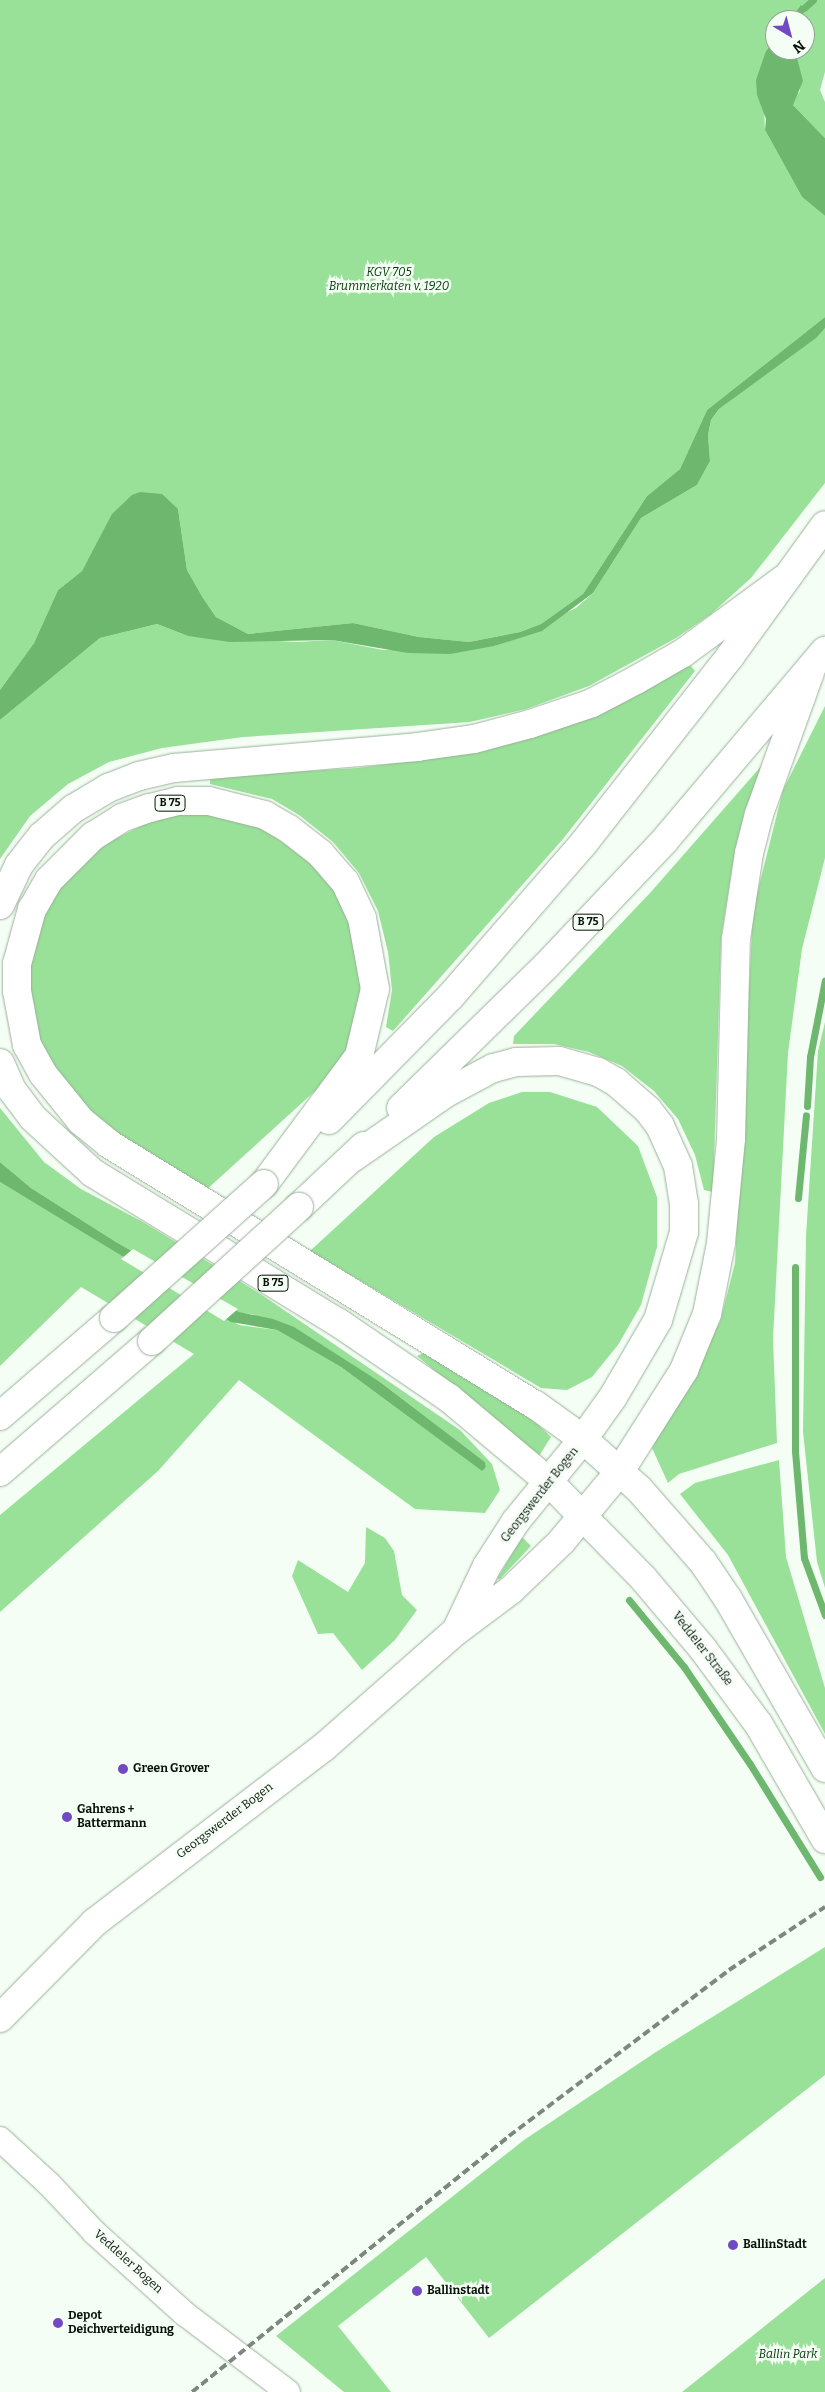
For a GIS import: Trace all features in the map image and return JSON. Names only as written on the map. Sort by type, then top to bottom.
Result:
[{"type":"main road","name":"B 75","points":[[0,1416],[114,1318],[264,1184],[408,1041],[503,937],[649,762],[825,525]]},
{"type":"main road","name":"B 75","points":[[0,905],[19,865],[42,836],[73,809],[108,788],[139,776],[174,768],[427,746],[474,739],[530,724],[592,703],[636,680],[682,653],[787,578]]},
{"type":"main road","name":"B 75","points":[[0,1472],[152,1342],[352,1158],[619,890],[817,662]]},
{"type":"main road","name":"B 75","points":[[620,1471],[684,1370],[707,1314],[724,1214],[731,1139],[736,939],[749,853],[759,814],[817,662]]},
{"type":"main road","name":"B 75","points":[[264,1184],[358,1056],[375,989],[362,918],[345,882],[321,854],[289,829],[265,814],[208,801],[178,801],[149,808],[122,818],[94,836],[50,880],[32,908],[17,964],[17,991],[27,1045],[43,1074],[81,1121],[109,1144],[534,1404],[583,1439],[636,1360],[658,1320],[684,1232],[684,1204],[678,1166],[660,1126],[648,1110],[616,1082],[598,1072],[560,1061],[516,1062],[493,1068],[446,1093],[352,1158]]},
{"type":"main road","name":"B 75","points":[[0,1062],[12,1090],[32,1117],[93,1173],[340,1323],[450,1398],[549,1482]]},
{"type":"main road","points":[[583,1439],[620,1471],[703,1562],[728,1599],[825,1768]]},
{"type":"main road","name":"Georgswerder Bogen","points":[[456,1631],[487,1566],[516,1520],[583,1439]]},
{"type":"main road","name":"Georgswerder Bogen","points":[[0,2018],[95,1922],[324,1747],[456,1631],[511,1590],[583,1517],[620,1471]]},
{"type":"main road","name":"Veddeler Straße","points":[[549,1482],[669,1607],[720,1671],[759,1725],[825,1839]]},
{"type":"street","name":"Veddeler Bogen","points":[[0,2139],[49,2184],[95,2233],[186,2314],[288,2392]]},
{"type":"green space","name":"KGV 705 Brummerkaten v. 1920","points":[[0,0],[825,0],[825,72],[820,90],[825,102],[825,138],[793,105],[793,99],[800,91],[796,60],[815,60],[815,10],[802,10],[802,6],[799,10],[765,10],[765,56],[757,95],[764,108],[765,130],[802,197],[825,216],[825,317],[707,410],[680,469],[647,496],[583,594],[541,624],[520,632],[469,642],[419,637],[353,623],[248,634],[216,617],[187,570],[178,509],[88,560],[82,571],[58,590],[34,643],[0,690]]},
{"type":"green space","points":[[825,328],[825,483],[751,578],[711,614],[676,638],[589,686],[526,709],[470,722],[243,737],[162,748],[109,762],[68,784],[30,816],[0,859],[0,720],[100,638],[157,624],[188,636],[297,642],[332,640],[383,650],[494,646],[576,608],[593,593],[641,518],[697,485],[710,461],[708,435],[711,420],[719,409]]},
{"type":"green space","points":[[690,665],[695,671],[563,839],[393,1031],[386,1027],[392,990],[388,952],[378,911],[359,873],[333,842],[299,815],[272,799],[210,784],[210,777],[357,768],[477,753],[597,716]]},
{"type":"green space","points":[[825,706],[825,858],[802,949],[788,1053],[773,1339],[777,1443],[679,1474],[668,1483],[652,1448],[720,1322],[735,1263],[753,910],[783,790]]},
{"type":"green space","points":[[764,763],[745,810],[735,850],[721,938],[713,1192],[704,1190],[695,1155],[678,1119],[654,1091],[622,1066],[589,1052],[554,1044],[513,1044],[514,1036],[650,893]]},
{"type":"green space","points":[[180,814],[207,814],[260,826],[312,864],[334,889],[350,922],[362,989],[347,1050],[326,1081],[205,1191],[117,1134],[89,1112],[54,1067],[39,1040],[30,990],[30,965],[43,914],[60,888],[101,846],[153,820]]},
{"type":"green space","points":[[825,1022],[825,1588],[817,1562],[803,1432],[806,1236],[818,1051]]},
{"type":"green space","points":[[522,1092],[550,1092],[597,1107],[638,1146],[657,1197],[657,1247],[641,1305],[618,1345],[592,1377],[567,1390],[541,1388],[310,1251],[434,1137],[489,1103]]},
{"type":"green space","points":[[0,1108],[44,1162],[81,1189],[143,1222],[262,1295],[460,1430],[492,1464],[500,1490],[485,1513],[415,1509],[239,1380],[158,1471],[0,1612],[0,1515],[194,1354],[81,1287],[0,1366],[0,1182],[239,1325],[277,1330],[341,1367],[481,1470],[486,1467],[485,1462],[380,1382],[252,1314],[239,1313],[116,1242],[31,1188],[0,1162]]},
{"type":"green space","points":[[426,1352],[526,1413],[551,1437],[539,1456],[417,1356]]},
{"type":"green space","points":[[779,1460],[786,1557],[825,1688],[825,1734],[728,1555],[680,1494],[695,1483]]},
{"type":"green space","points":[[366,1527],[385,1538],[394,1551],[402,1595],[417,1610],[395,1640],[362,1670],[333,1633],[318,1634],[292,1576],[298,1560],[348,1592],[365,1563]]},
{"type":"green space","points":[[522,1537],[531,1546],[500,1579],[497,1579]]},
{"type":"green space","points":[[825,1947],[825,2075],[489,2338],[426,2257],[338,2326],[391,2392],[344,2392],[276,2336],[524,2140],[656,2052]]},
{"type":"green space","name":"Ballin Park","points":[[825,2278],[825,2392],[682,2392],[716,2365]]},
{"type":"shaded area","points":[[801,5],[805,10],[797,10]]},
{"type":"shaded area","points":[[765,54],[765,60],[798,60],[803,81],[793,105],[825,138],[825,216],[802,197],[765,130],[766,119],[757,95],[756,80]]},
{"type":"shaded area","points":[[825,317],[825,328],[816,338],[719,409],[711,420],[708,435],[710,461],[697,485],[641,518],[593,593],[542,631],[494,646],[450,654],[408,653],[332,640],[230,642],[188,636],[157,624],[100,638],[0,720],[0,690],[34,643],[58,590],[82,571],[112,514],[132,495],[140,492],[162,494],[178,509],[187,570],[216,617],[248,634],[353,623],[419,637],[469,642],[520,632],[541,624],[583,594],[647,496],[680,469],[707,410]]},
{"type":"shaded area","points":[[0,1162],[31,1188],[116,1242],[239,1312],[273,1319],[294,1327],[380,1382],[485,1462],[486,1467],[482,1471],[341,1367],[277,1330],[231,1322],[0,1182]]},
{"type":"pier","points":[[133,1249],[238,1309],[224,1321],[121,1259]]},
{"type":"waterway","points":[[804,8],[813,0]]},
{"type":"waterway","points":[[807,1106],[810,1057],[825,980]]},
{"type":"waterway","points":[[798,1198],[806,1115]]},
{"type":"waterway","points":[[795,1267],[795,1451],[804,1558],[825,1615]]},
{"type":"waterway","points":[[629,1600],[684,1667],[750,1764],[820,1877]]},
{"type":"railway","points":[[192,2392],[509,2136],[729,1970],[825,1907]]},
{"type":"place","name":"Green Grover","points":[[123,1769]]},
{"type":"place","name":"Gahrens + Battermann","points":[[67,1817]]},
{"type":"place","name":"BallinStadt","points":[[733,2245]]},
{"type":"place","name":"Ballinstadt","points":[[417,2291]]},
{"type":"place","name":"Depot Deichverteidigung","points":[[58,2323]]}]
